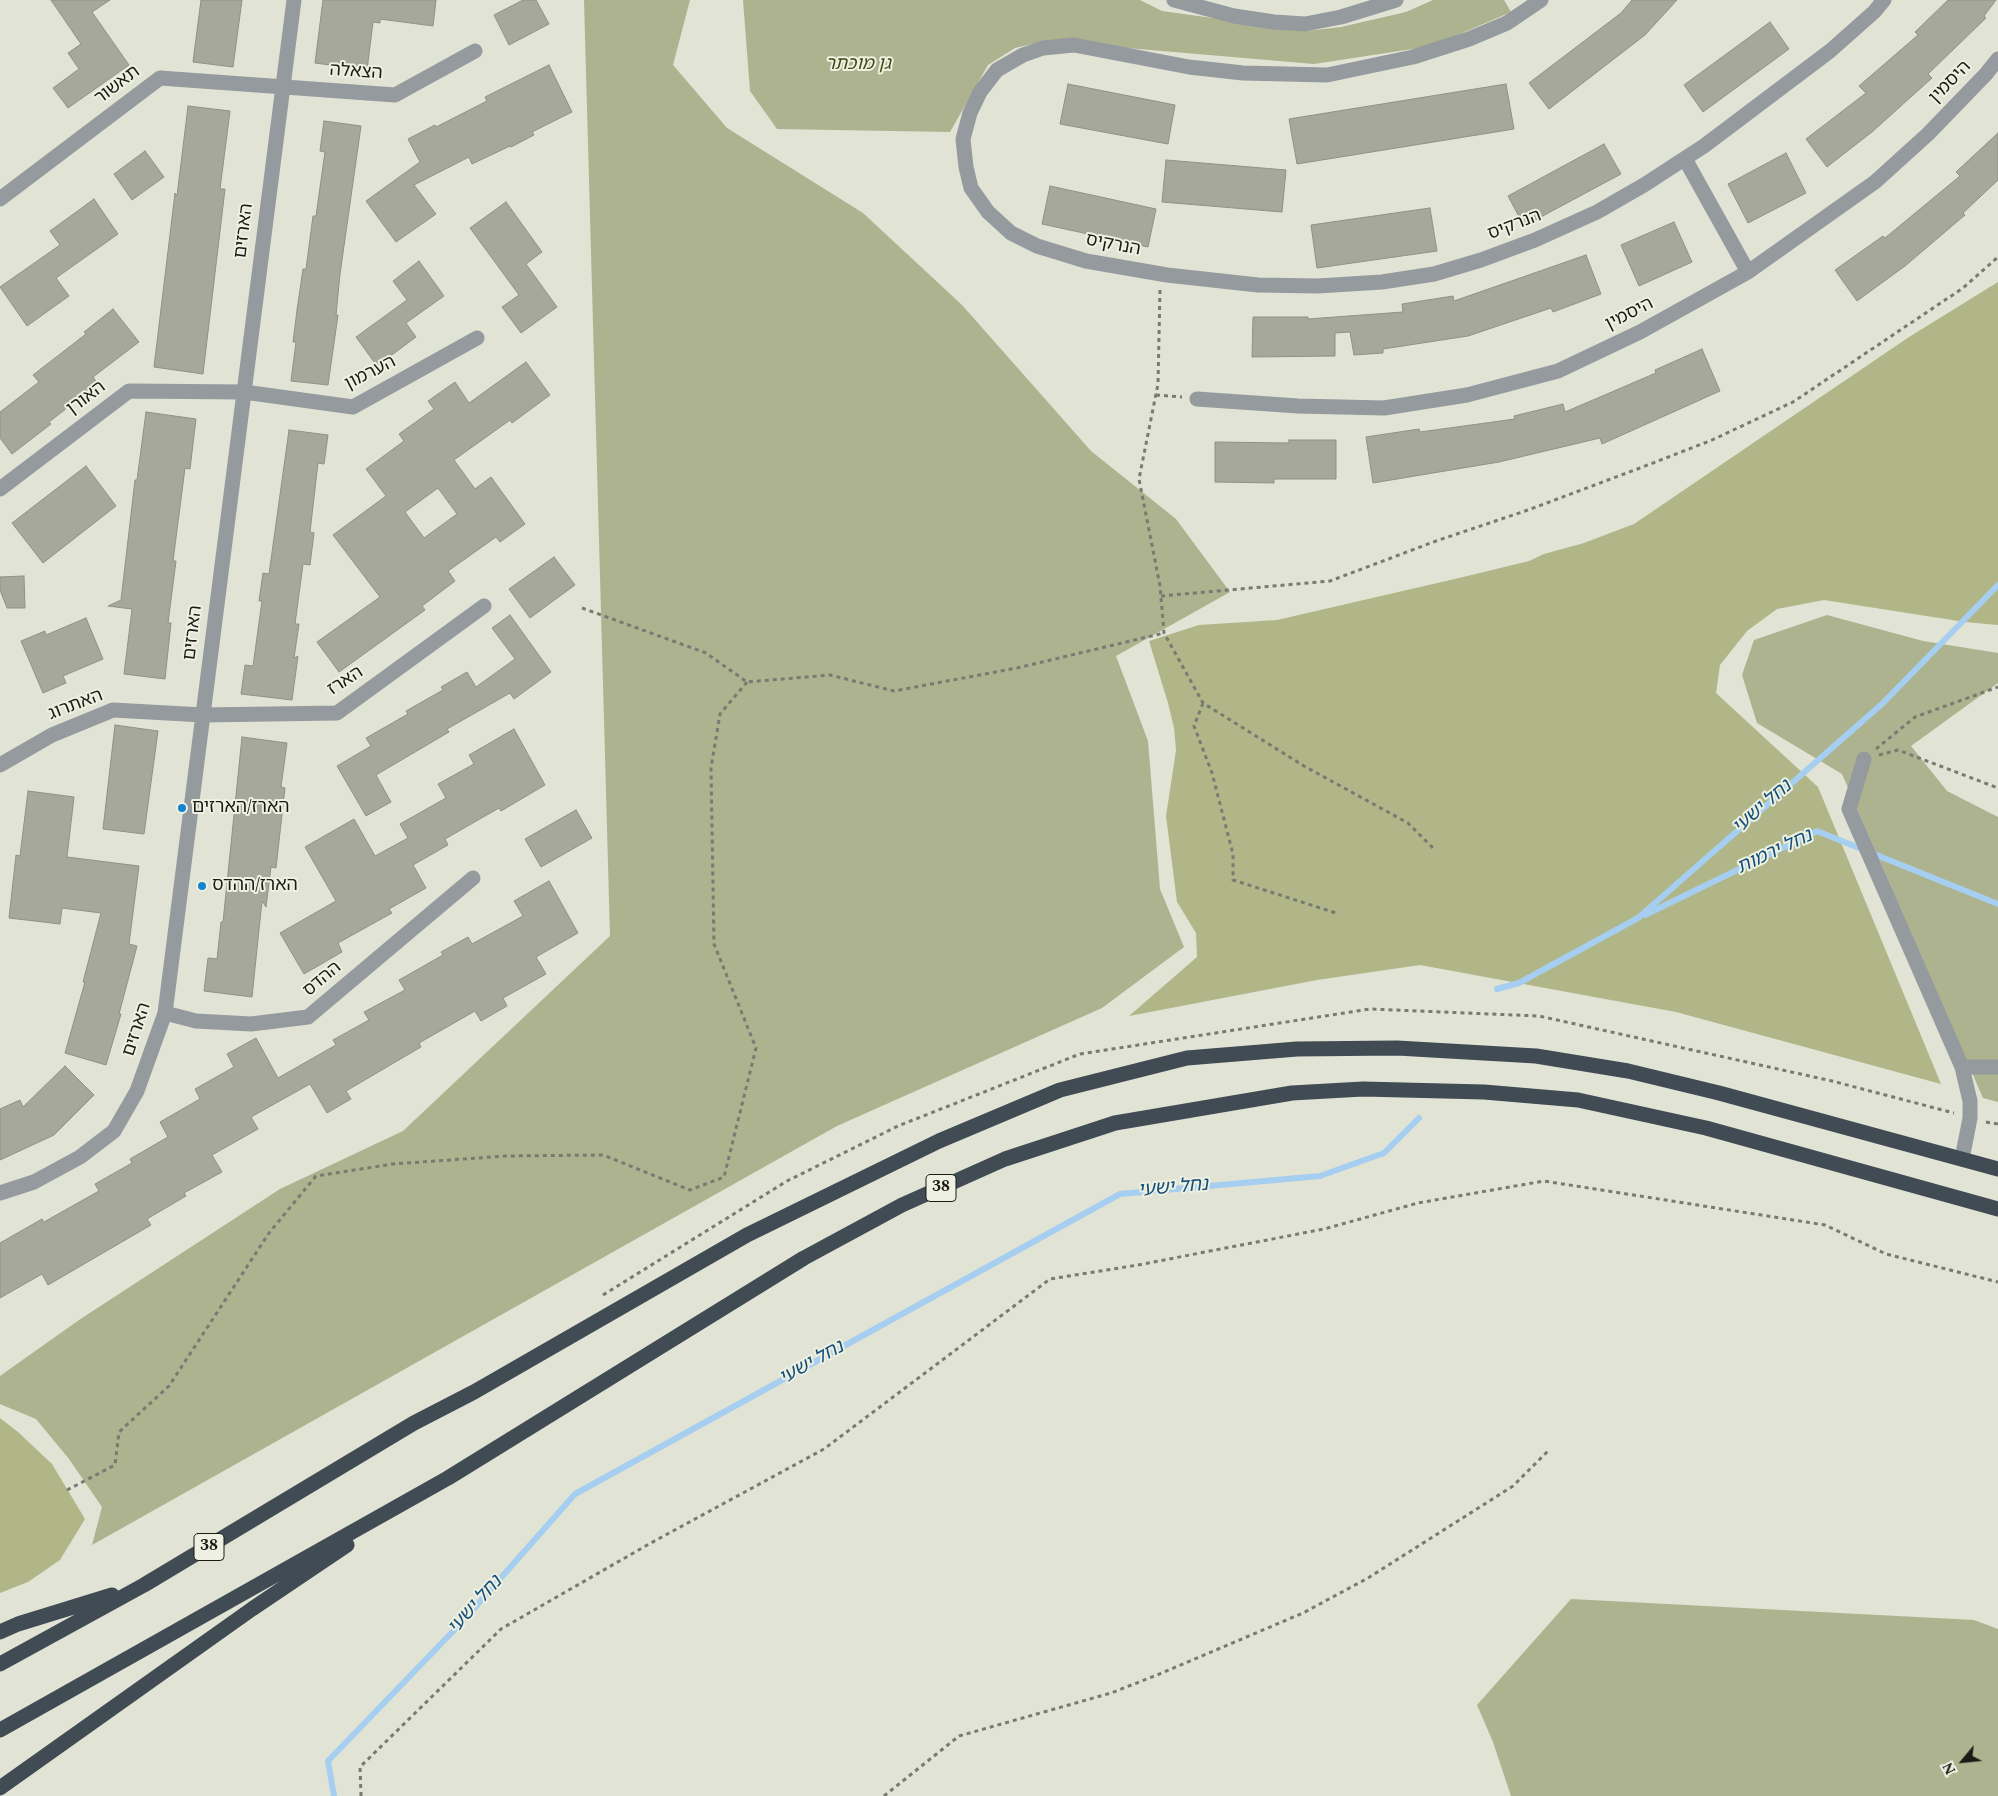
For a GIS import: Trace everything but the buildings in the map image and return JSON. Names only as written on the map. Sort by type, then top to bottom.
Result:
[{"type":"highway","name":"38","points":[[0,1664],[144,1586],[414,1423],[474,1392],[756,1231],[939,1141],[1060,1090],[1186,1058],[1297,1049],[1407,1049],[1536,1056],[1628,1071],[1719,1093],[1998,1168]]},
{"type":"highway","name":"38","points":[[0,1730],[448,1478],[804,1258],[894,1209],[1005,1159],[1115,1123],[1292,1093],[1362,1089],[1484,1092],[1578,1100],[1706,1128],[1998,1209]]},
{"type":"highway","points":[[0,1788],[252,1609],[448,1478]]},
{"type":"highway","points":[[0,1632],[18,1624],[144,1586]]},
{"type":"street","name":"הארזים","points":[[0,1193],[34,1182],[72,1162],[114,1131],[137,1091],[165,1013],[294,0]]},
{"type":"street","points":[[1174,0],[1234,16],[1305,24],[1342,17],[1396,0]]},
{"type":"street","name":"הנרקיס","points":[[1535,2],[1507,23],[1469,39],[1413,56],[1327,75],[1243,73],[1189,67],[1074,45],[1042,48],[1023,54],[997,70],[980,92],[970,113],[963,139],[966,168],[972,188],[988,212],[1012,233],[1037,246],[1086,261],[1160,274],[1258,285],[1318,286],[1382,282],[1434,274],[1481,260],[1535,240],[1597,212],[1685,159],[1763,103],[1830,51],[1874,12],[1884,0]]},
{"type":"street","name":"הצאלה","points":[[283,86],[395,94],[475,51]]},
{"type":"street","name":"היסמין","points":[[1198,399],[1298,406],[1384,408],[1467,394],[1558,371],[1640,332],[1748,272],[1875,182],[1928,134],[1998,60]]},
{"type":"street","name":"תאשור","points":[[0,199],[160,78],[283,86]]},
{"type":"street","points":[[1685,159],[1748,272]]},
{"type":"street","name":"הערמון","points":[[244,392],[353,407],[477,338]]},
{"type":"street","name":"האורן","points":[[0,489],[129,391],[244,392]]},
{"type":"street","name":"הארז","points":[[203,715],[337,713],[484,606]]},
{"type":"street","name":"האתרוג","points":[[0,765],[52,735],[113,710],[203,715]]},
{"type":"street","points":[[1864,759],[1849,809],[1962,1068],[1970,1101],[1970,1118],[1962,1159]]},
{"type":"street","name":"ההדס","points":[[165,1013],[196,1020],[252,1024],[308,1017],[473,878]]},
{"type":"street","points":[[1962,1068],[1998,1067]]},
{"type":"path","points":[[1161,596],[1330,581],[1436,541],[1528,510],[1712,440],[1793,402],[1963,288],[1998,256]]},
{"type":"path","points":[[1160,274],[1158,384],[1139,478],[1161,596],[1164,633],[1203,703],[1304,766],[1408,824],[1434,849]]},
{"type":"path","points":[[1156,395],[1198,399]]},
{"type":"path","points":[[582,608],[706,653],[747,682],[830,675],[894,691],[1017,668],[1164,633]]},
{"type":"path","points":[[68,1490],[115,1465],[119,1432],[169,1386],[269,1233],[316,1176],[393,1164],[506,1156],[603,1155],[690,1190],[724,1177],[756,1048],[714,944],[712,768],[720,714],[747,682]]},
{"type":"path","points":[[1864,759],[1915,717],[1998,687]]},
{"type":"path","points":[[1203,703],[1194,726],[1212,773],[1224,818],[1233,854],[1234,880],[1336,913]]},
{"type":"path","points":[[1864,759],[1898,750],[1998,788]]},
{"type":"path","points":[[361,1796],[360,1767],[501,1629],[649,1544],[824,1449],[1050,1280],[1324,1229],[1418,1203],[1544,1181],[1825,1225],[1886,1254],[1998,1282]]},
{"type":"path","points":[[884,1796],[959,1736],[1111,1693],[1303,1613],[1368,1578],[1513,1486],[1548,1452]]},
{"type":"green space","points":[[584,0],[690,0],[673,65],[727,128],[863,213],[962,305],[1091,451],[1176,519],[1230,592],[1116,656],[1148,741],[1160,889],[1184,947],[1102,1008],[837,1126],[92,1545],[102,1507],[69,1459],[36,1419],[0,1404],[0,1376],[79,1320],[280,1189],[403,1131],[610,936]]},
{"type":"green space","name":"גן מוכתר","points":[[743,0],[1140,0],[1162,11],[1306,31],[1341,27],[1406,12],[1433,0],[1504,0],[1511,12],[1432,46],[1314,64],[1045,41],[1015,48],[988,65],[950,132],[777,129],[750,91]]},
{"type":"green space","points":[[1998,282],[1998,625],[1965,622],[1824,600],[1777,609],[1747,631],[1720,665],[1716,693],[1818,787],[1941,1084],[1676,1012],[1420,965],[1317,980],[1129,1016],[1197,957],[1196,933],[1177,902],[1166,816],[1176,750],[1174,728],[1149,641],[1199,625],[1277,620],[1459,578],[1529,561],[1544,554],[1584,543],[1634,524],[1909,337]]},
{"type":"green space","points":[[1827,615],[1923,641],[1998,653],[1998,683],[1911,746],[1947,791],[1998,817],[1998,1102],[1983,1098],[1842,774],[1757,723],[1742,675],[1754,640]]},
{"type":"green space","points":[[0,1418],[52,1464],[85,1519],[60,1560],[28,1582],[0,1593]]},
{"type":"green space","points":[[1571,1599],[1974,1620],[1998,1629],[1998,1796],[1511,1796],[1493,1742],[1477,1705]]},
{"type":"waterway","name":"נחל ישעי","points":[[1497,989],[1519,983],[1638,918],[1882,704],[1998,585]]},
{"type":"waterway","name":"נחל ירמות","points":[[1645,915],[1817,831],[1998,904]]},
{"type":"waterway","name":"נחל ישעי","points":[[334,1796],[328,1761],[461,1623],[575,1494],[1120,1194],[1320,1176],[1384,1153],[1419,1118]]},
{"type":"place","name":"הארז/הארזים","points":[[182,808]]},
{"type":"place","name":"הארז/ההדס","points":[[202,886]]}]
